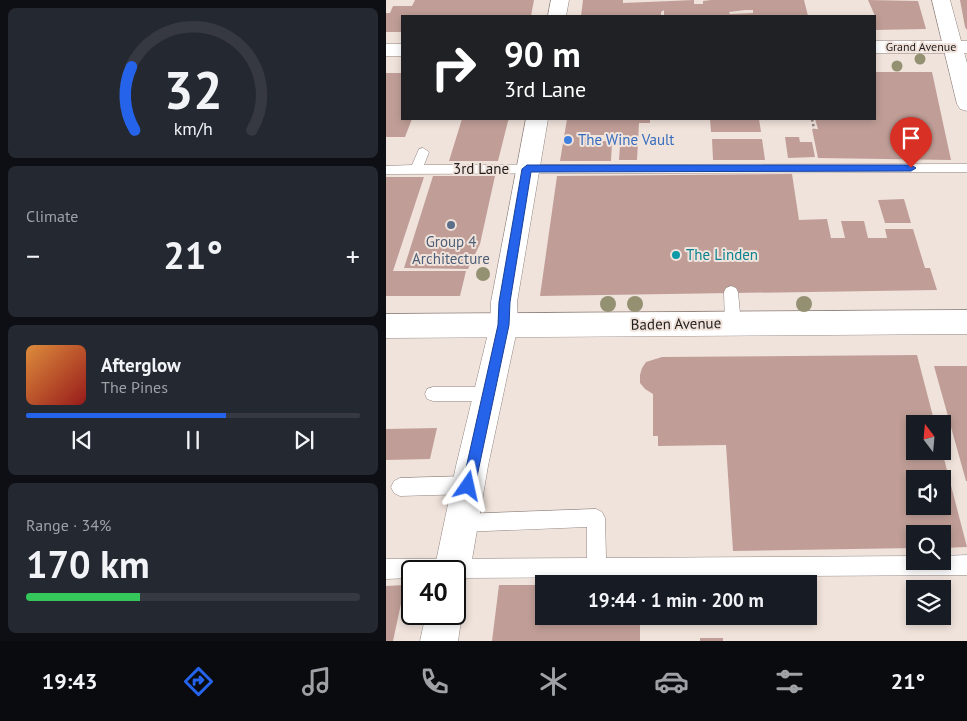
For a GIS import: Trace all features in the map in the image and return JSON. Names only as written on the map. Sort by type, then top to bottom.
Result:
[{"type":"street","points":[[557,15],[560,0]]},
{"type":"street","points":[[941,0],[960,47],[967,104]]},
{"type":"street","name":"Grand Avenue","points":[[876,47],[960,47]]},
{"type":"street","points":[[386,50],[401,50]]},
{"type":"street","points":[[454,560],[468,486],[504,325],[504,302],[537,120]]},
{"type":"street","name":"Baden Avenue","points":[[386,326],[967,322]]},
{"type":"street","points":[[439,641],[442,625]]},
{"type":"lane","points":[[417,169],[423,152]]},
{"type":"lane","points":[[690,154],[691,168]]},
{"type":"lane","name":"3rd Lane","points":[[386,170],[691,168],[780,171],[967,168]]},
{"type":"lane","points":[[731,292],[733,324]]},
{"type":"lane","points":[[433,394],[488,394]]},
{"type":"lane","points":[[400,487],[468,486]]},
{"type":"lane","points":[[461,523],[596,518],[597,567]]},
{"type":"lane","points":[[466,570],[967,565]]},
{"type":"lane","points":[[386,569],[401,569]]},
{"type":"path","points":[[812,120],[814,128]]},
{"type":"building","points":[[415,0],[534,0],[531,15],[401,15],[401,32],[386,32],[386,13],[390,13],[393,6],[412,6]]},
{"type":"building","points":[[583,0],[623,0],[623,3],[694,0],[694,4],[703,4],[703,1],[711,0],[804,0],[808,15],[664,15],[664,10],[661,12],[661,15],[581,15]],"holes":[[[753,10],[753,13],[730,14],[729,12]]]},
{"type":"building","points":[[868,0],[918,1],[926,29],[876,30],[875,15]]},
{"type":"building","points":[[960,0],[967,0],[967,30],[965,27]]},
{"type":"building","points":[[876,72],[932,72],[951,160],[818,158],[812,129],[818,129],[815,120],[876,120]]},
{"type":"building","points":[[386,73],[401,73],[401,120],[412,120],[405,137],[386,137]]},
{"type":"building","points":[[462,120],[509,120],[498,161],[449,161]]},
{"type":"building","points":[[567,120],[650,120],[650,123],[639,123],[637,160],[619,160],[620,145],[612,143],[611,161],[560,161]],"holes":[[[588,135],[613,135],[613,141],[588,141]]]},
{"type":"building","points":[[710,120],[759,120],[761,132],[711,132]]},
{"type":"building","points":[[785,137],[799,137],[800,142],[812,142],[815,157],[788,158]]},
{"type":"building","points":[[712,139],[762,139],[765,160],[713,160]]},
{"type":"building","name":"The Linden","points":[[792,174],[799,220],[827,219],[831,238],[845,238],[841,221],[864,221],[868,238],[887,238],[885,229],[913,229],[925,268],[930,268],[937,290],[540,296],[557,176]]},
{"type":"building","name":"Group 4 Architecture","points":[[433,176],[495,176],[480,244],[468,269],[404,268]]},
{"type":"building","points":[[386,177],[424,177],[393,271],[466,271],[460,296],[386,296]]},
{"type":"building","points":[[904,199],[911,223],[885,223],[878,200]]},
{"type":"building","points":[[917,355],[933,415],[906,415],[906,460],[944,460],[947,470],[906,470],[906,515],[951,515],[951,486],[967,547],[951,548],[951,525],[906,525],[906,548],[733,551],[726,445],[658,446],[658,436],[653,436],[653,394],[640,383],[642,368],[646,362],[662,357]]},
{"type":"building","points":[[934,366],[967,366],[967,481],[951,427],[951,415],[948,415]]},
{"type":"building","points":[[437,428],[430,459],[386,460],[386,429]]},
{"type":"building","points":[[401,585],[401,604],[393,641],[386,641],[386,586]]},
{"type":"building","points":[[499,585],[535,585],[535,625],[640,625],[640,641],[492,641]]},
{"type":"building","points":[[700,638],[723,638],[723,641],[700,641]]},
{"type":"place","name":"The Wine Vault","points":[[568,140]]},
{"type":"place","name":"Group 4 Architecture","points":[[451,225]]},
{"type":"place","name":"The Linden","points":[[676,255]]},
{"type":"route","points":[[468,486],[504,325],[504,302],[527,169],[911,168]]}]
